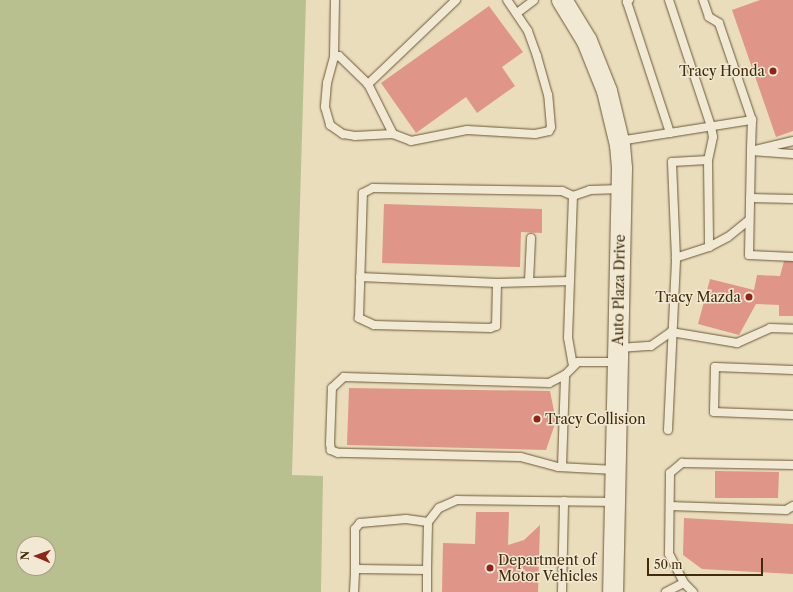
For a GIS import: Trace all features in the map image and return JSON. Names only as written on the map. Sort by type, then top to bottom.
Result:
[{"type":"street","name":"Auto Plaza Drive","points":[[562,0],[593,56],[607,91],[619,141],[621,189],[613,592]]},
{"type":"lane","points":[[335,0],[334,57],[327,83],[325,107],[330,124],[343,134],[355,136],[393,134],[411,141],[467,130],[535,134],[549,131],[551,127],[548,95],[533,44],[517,13],[507,0]]},
{"type":"lane","points":[[368,84],[456,0]]},
{"type":"lane","points":[[517,13],[534,0]]},
{"type":"lane","points":[[629,0],[627,2],[670,133]]},
{"type":"lane","points":[[669,0],[711,126],[713,137],[708,160],[709,247]]},
{"type":"lane","points":[[703,0],[708,18],[719,23],[752,120],[749,255],[793,257]]},
{"type":"lane","points":[[334,57],[339,56],[368,84],[393,134]]},
{"type":"lane","points":[[619,141],[752,120]]},
{"type":"lane","points":[[751,151],[793,141]]},
{"type":"lane","points":[[751,151],[793,154]]},
{"type":"lane","points":[[668,430],[676,258],[672,162],[708,160]]},
{"type":"lane","points":[[497,283],[496,326],[490,328],[374,325],[359,318],[363,193],[373,188],[562,191],[573,196],[590,190],[621,189]]},
{"type":"lane","points":[[573,196],[568,338],[573,366]]},
{"type":"lane","points":[[750,198],[793,199]]},
{"type":"lane","points":[[676,258],[709,247],[728,237],[749,220]]},
{"type":"lane","points":[[529,281],[530,238]]},
{"type":"lane","points":[[360,277],[497,283],[570,281]]},
{"type":"lane","points":[[616,470],[562,467],[520,457],[338,453],[332,450],[330,444],[332,388],[344,377],[549,384],[565,376],[578,362],[618,355],[651,346],[672,332],[737,343],[770,328],[793,329]]},
{"type":"lane","points":[[793,370],[715,367],[714,412],[793,414]]},
{"type":"lane","points":[[562,467],[565,376]]},
{"type":"lane","points":[[693,592],[684,583],[669,554],[670,473],[682,463],[793,465]]},
{"type":"lane","points":[[427,592],[428,522],[439,508],[457,500],[615,502]]},
{"type":"lane","points":[[562,592],[564,501]]},
{"type":"lane","points":[[670,506],[786,510],[793,506]]},
{"type":"lane","points":[[354,592],[356,529],[360,523],[406,519],[428,522]]},
{"type":"lane","points":[[354,571],[427,570]]},
{"type":"lane","points":[[666,592],[684,583]]},
{"type":"green space","points":[[0,0],[306,0],[292,475],[323,476],[321,592],[0,592]]},
{"type":"building","name":"Tracy Honda","points":[[760,0],[793,0],[793,131],[776,137],[732,10]]},
{"type":"building","points":[[489,6],[523,52],[502,67],[515,86],[477,113],[466,97],[416,133],[381,83]]},
{"type":"building","points":[[384,204],[542,209],[542,233],[521,232],[520,267],[382,263]]},
{"type":"building","name":"Tracy Mazda","points":[[784,261],[793,261],[793,316],[779,316],[779,305],[756,304],[739,335],[698,324],[710,279],[754,290],[757,275],[780,276]]},
{"type":"building","points":[[349,388],[550,391],[556,421],[546,450],[347,445]]},
{"type":"building","points":[[715,471],[779,472],[778,498],[715,498]]},
{"type":"building","name":"Department of Motor Vehicles","points":[[476,512],[509,512],[508,545],[524,540],[540,525],[538,592],[442,592],[443,543],[475,544]]},
{"type":"building","points":[[684,518],[793,524],[793,574],[702,569],[683,555]]},
{"type":"place","name":"Tracy Honda","points":[[773,71]]},
{"type":"place","name":"Tracy Mazda","points":[[749,297]]},
{"type":"place","name":"Tracy Collision","points":[[537,419]]},
{"type":"place","name":"Department of Motor Vehicles","points":[[490,568]]}]
